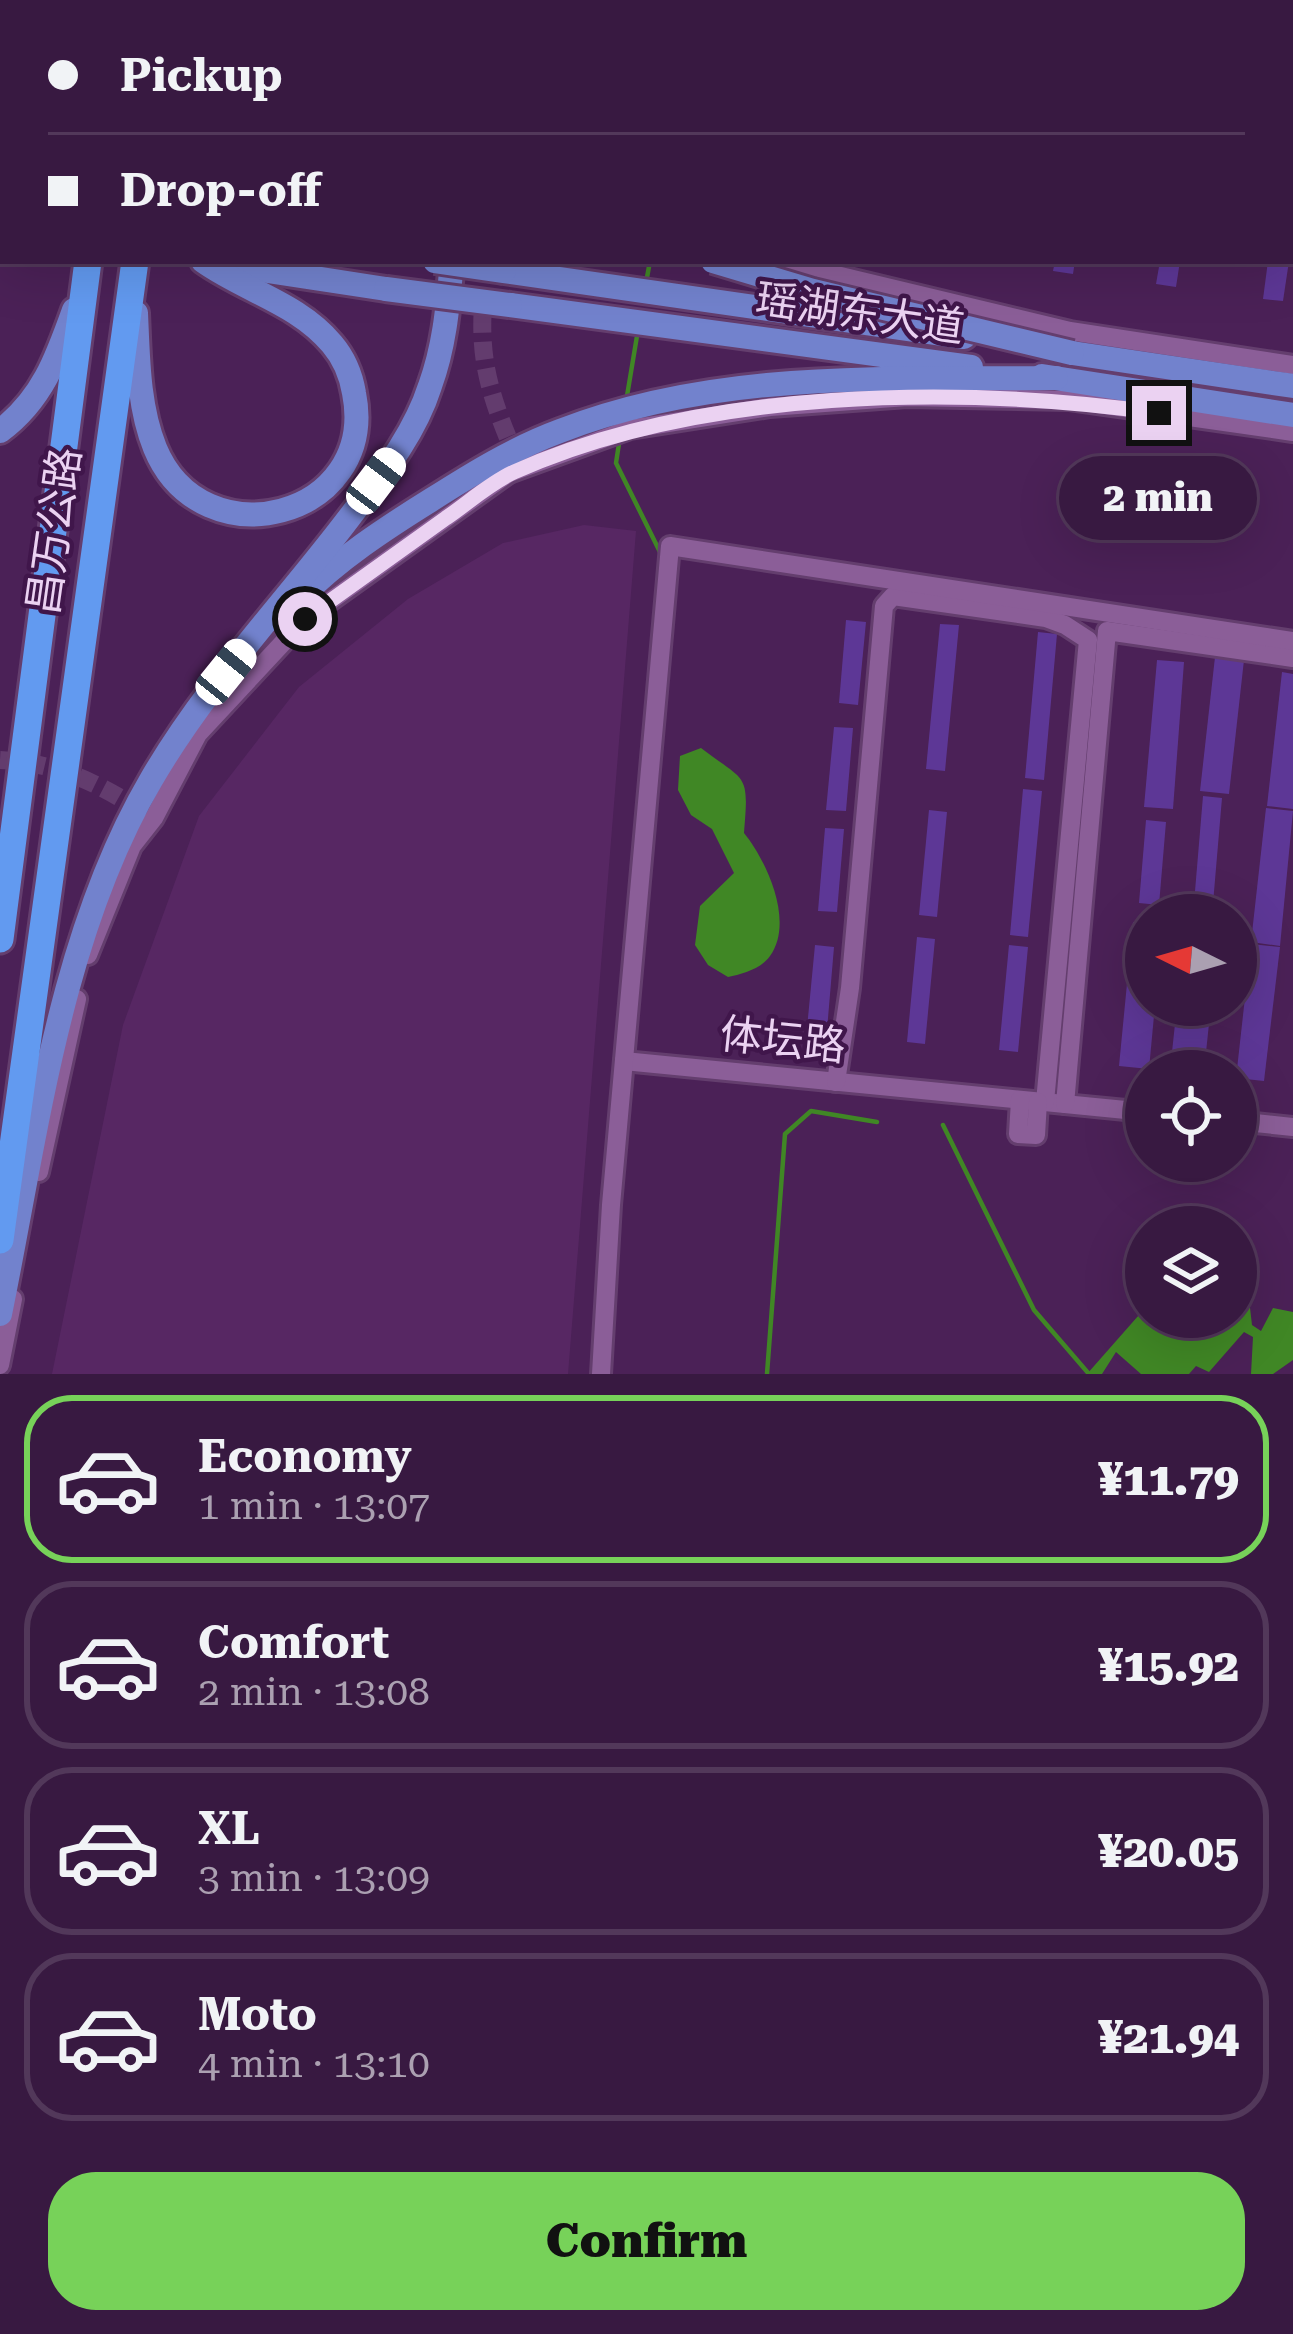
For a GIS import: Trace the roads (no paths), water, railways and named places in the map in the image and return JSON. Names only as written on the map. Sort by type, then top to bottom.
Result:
[{"type":"highway","name":"昌万公路","points":[[0,1240],[134,266]]},
{"type":"highway","name":"昌万公路","points":[[0,939],[88,267]]},
{"type":"main road","points":[[134,266],[138,362],[144,412],[156,451],[191,495],[220,512],[284,512],[331,484],[350,455],[359,417],[351,374],[333,344],[295,310],[231,281],[207,264]]},
{"type":"main road","name":"瑶湖东大道","points":[[222,264],[1293,415]]},
{"type":"main road","points":[[0,1314],[74,962],[114,857],[149,782],[200,705],[398,452],[429,391],[446,334],[452,264]]},
{"type":"main road","name":"瑶湖东大道","points":[[456,264],[1293,386]]},
{"type":"main road","points":[[723,264],[813,291],[1072,353]]},
{"type":"main road","points":[[0,431],[35,401],[56,362],[88,267]]},
{"type":"main road","points":[[200,705],[304,592],[395,522],[512,463],[560,430],[667,398],[740,386],[818,380],[1056,378]]},
{"type":"street","points":[[791,264],[1070,331],[1293,365]]},
{"type":"street","points":[[0,1365],[84,966],[133,846],[154,818],[198,734],[305,619],[512,463],[630,428],[770,407],[907,397],[1070,400],[1293,432]]},
{"type":"street","points":[[601,1374],[670,546],[1293,640]]},
{"type":"street","points":[[836,1082],[850,988],[884,606],[892,596],[1046,618],[1088,640],[1034,1101]]},
{"type":"street","points":[[1066,1104],[1107,632],[1293,658]]},
{"type":"street","name":"体坛路","points":[[624,1060],[1125,1110]]},
{"type":"street","points":[[1257,1123],[1293,1126]]},
{"type":"waterway","points":[[646,283],[649,264]]},
{"type":"waterway","points":[[626,402],[638,330]]},
{"type":"waterway","points":[[620,437],[616,463],[661,554]]},
{"type":"waterway","points":[[767,1374],[785,1134],[811,1111],[877,1122]]},
{"type":"waterway","points":[[943,1125],[1034,1310],[1089,1374]]},
{"type":"tunnel","points":[[488,264],[482,314],[484,359],[514,452]]},
{"type":"tunnel","points":[[0,760],[76,776],[145,813]]}]
